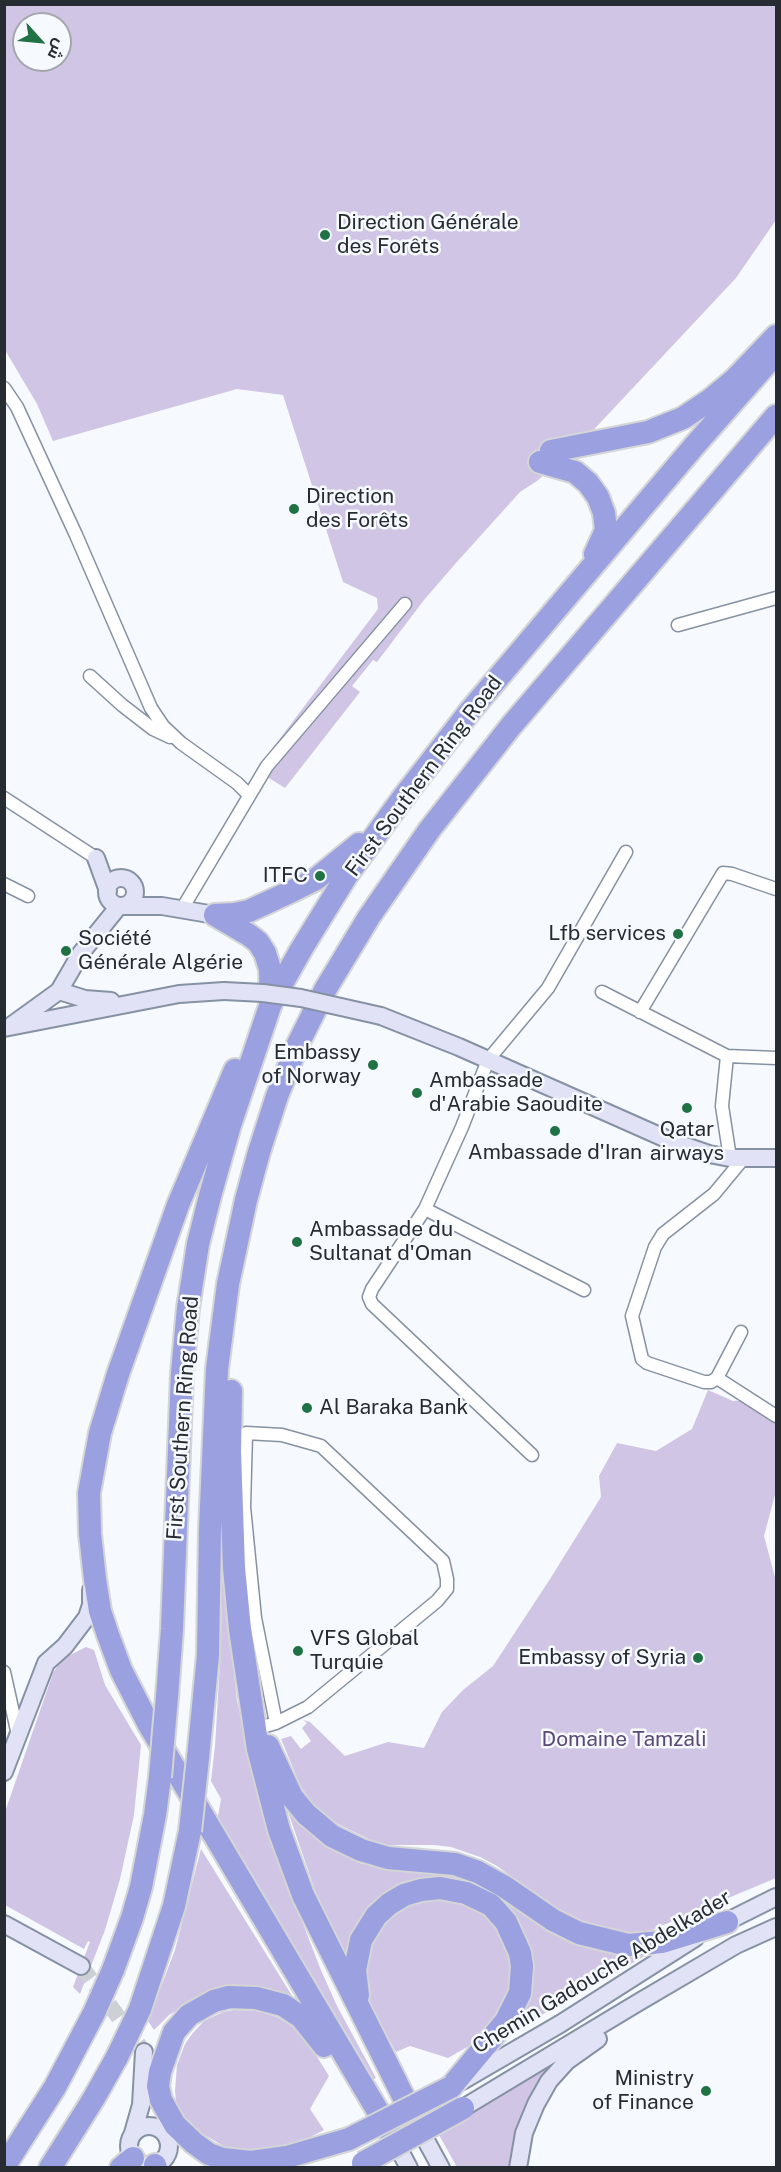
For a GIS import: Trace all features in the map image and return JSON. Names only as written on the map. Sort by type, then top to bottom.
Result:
[{"type":"highway","points":[[563,602],[599,547],[606,530],[604,513],[598,497],[588,483],[575,472],[546,456],[648,432],[683,418],[734,380],[777,336]]},
{"type":"highway","name":"First Southern Ring Road","points":[[4,2167],[55,2087],[94,2013],[113,1970],[141,1887],[155,1815],[167,1697],[172,1629],[182,1373],[188,1308],[198,1244],[210,1196],[230,1125],[271,1004],[347,875],[470,711],[688,454],[777,353]]},
{"type":"highway","name":"First Southern Ring Road","points":[[50,2168],[94,2098],[140,2009],[174,1906],[190,1831],[208,1654],[210,1530],[217,1368],[228,1284],[240,1224],[270,1118],[297,1046],[325,990],[369,917],[430,829],[511,726],[777,416]]},
{"type":"highway","points":[[215,915],[249,911],[316,879],[352,852],[402,800]]},
{"type":"highway","points":[[215,915],[249,935],[261,947],[270,969],[271,1004],[247,1046],[218,1108],[178,1205],[118,1374],[100,1433],[91,1475],[89,1511],[92,1559],[100,1611],[108,1635],[121,1670],[148,1725],[392,2135]]},
{"type":"highway","points":[[240,1224],[234,1313],[230,1452],[234,1568],[240,1629],[258,1749],[279,1830],[303,1895],[416,2122]]},
{"type":"highway","points":[[240,1629],[256,1709],[269,1725],[292,1797],[306,1814],[332,1836],[361,1850],[388,1858],[455,1864],[478,1872],[505,1887],[553,1920],[579,1933],[628,1945],[662,1942],[727,1922]]},
{"type":"highway","points":[[300,2168],[349,2139],[450,2087],[506,2021],[520,1993],[522,1966],[515,1940],[506,1922],[491,1905],[466,1893],[440,1888],[404,1895],[375,1916],[361,1940],[355,1970],[359,1998],[416,2122]]},
{"type":"highway","points":[[349,2139],[287,2157],[251,2162],[209,2154],[170,2128],[158,2086],[162,2062],[174,2032],[189,2015],[214,2001],[229,1997],[271,2001],[291,2010],[311,2027],[358,2097],[392,2135]]},
{"type":"highway","points":[[360,2165],[463,2108]]},
{"type":"street","points":[[4,388],[17,407],[76,535],[151,708],[163,726],[182,743],[237,783],[249,795]]},
{"type":"street","points":[[678,625],[777,598]]},
{"type":"street","points":[[182,909],[267,766],[405,604]]},
{"type":"street","points":[[90,676],[153,729],[182,743]]},
{"type":"street","points":[[4,798],[96,858],[115,896]]},
{"type":"street","points":[[4,806],[33,816]]},
{"type":"street","points":[[532,1455],[372,1304],[369,1297],[425,1209],[462,1127],[488,1060],[548,988],[626,852]]},
{"type":"street","points":[[640,1012],[723,873],[777,889]]},
{"type":"street","points":[[7,1028],[59,991],[126,879],[162,906]]},
{"type":"street","points":[[4,884],[28,896]]},
{"type":"street","points":[[115,896],[215,915]]},
{"type":"street","points":[[59,991],[85,999],[136,1001]]},
{"type":"street","points":[[7,1028],[136,1001],[192,992],[263,993],[301,998],[381,1016],[691,1148],[736,1158],[777,1158]]},
{"type":"street","points":[[602,992],[727,1056],[777,1058]]},
{"type":"street","points":[[727,1056],[722,1106],[736,1158],[714,1194],[663,1234],[655,1246],[632,1316],[642,1359],[647,1363],[704,1382],[711,1382],[717,1378],[741,1332]]},
{"type":"street","points":[[425,1209],[584,1290]]},
{"type":"street","points":[[717,1378],[777,1416]]},
{"type":"street","points":[[246,1433],[282,1435],[321,1446],[443,1561],[447,1579],[447,1589],[437,1601],[308,1707],[269,1725],[244,1507],[246,1433]]},
{"type":"street","points":[[4,1772],[46,1663],[65,1646],[87,1617],[91,1605],[92,1559]]},
{"type":"street","points":[[4,1672],[18,1736]]},
{"type":"street","name":"Chemin Gadouche Abdelkader","points":[[450,2087],[560,2024],[694,1938],[777,1897]]},
{"type":"street","points":[[4,1924],[81,1966]]},
{"type":"street","points":[[463,2108],[736,1945],[777,1927]]},
{"type":"street","points":[[518,2168],[524,2133],[536,2104],[549,2081],[567,2061],[587,2045],[696,1981],[736,1945]]},
{"type":"street","points":[[133,2133],[138,2128],[152,2125],[170,2128],[170,2144],[166,2157],[141,2165],[129,2145],[141,2105],[144,2052],[149,2070],[158,2086]]},
{"type":"street","points":[[416,2122],[441,2168]]},
{"type":"street","points":[[392,2135],[409,2168]]},
{"type":"green space","points":[[5,5],[776,5],[776,220],[736,278],[585,439],[537,481],[520,492],[424,600],[377,662],[373,660],[352,686],[360,692],[285,788],[256,770],[378,609],[377,598],[343,582],[283,395],[237,389],[53,441],[37,404],[5,350]]},
{"type":"green space","name":"Domaine Tamzali","points":[[708,1390],[733,1401],[761,1399],[776,1415],[776,1491],[764,1536],[776,1581],[776,1878],[635,1937],[569,1919],[497,1866],[480,1857],[451,1847],[377,1843],[338,1824],[315,1806],[301,1787],[281,1739],[291,1736],[301,1749],[311,1741],[302,1728],[307,1723],[303,1720],[310,1722],[345,1756],[388,1742],[424,1748],[442,1712],[463,1690],[493,1666],[550,1579],[601,1497],[599,1476],[617,1443],[656,1451],[692,1429]]},
{"type":"green space","points":[[222,1557],[237,1701],[264,1812],[289,1887],[320,1968],[337,2006],[376,2078],[366,2082],[217,1822],[221,1799],[211,1781],[221,1646]]},
{"type":"green space","points":[[86,1647],[94,1650],[105,1685],[141,1745],[134,1815],[120,1879],[105,1930],[80,1994],[73,1987],[90,1942],[88,1941],[84,1949],[5,1905],[5,1812],[53,1673],[68,1656]]},
{"type":"green space","points":[[286,1806],[302,1826],[320,1842],[360,1863],[376,1867],[447,1871],[496,1892],[534,1922],[562,1939],[591,1949],[620,1953],[650,1953],[503,2037],[523,2007],[505,1910],[406,1886],[348,1971],[318,1899]]},
{"type":"green space","points":[[201,1849],[299,2007],[199,1997],[169,2015],[154,2030],[148,2021],[175,1950]]},
{"type":"green space","points":[[448,1895],[491,1914],[514,1959],[510,2000],[478,2041],[448,2058],[410,2046],[396,2052],[367,1998],[362,1977],[374,1931],[400,1906]]},
{"type":"green space","points":[[258,2011],[277,2017],[295,2028],[306,2039],[329,2076],[310,2109],[324,2130],[293,2146],[272,2153],[223,2152],[225,2147],[198,2131],[185,2118],[176,2102],[175,2091],[177,2065],[185,2044],[204,2021],[223,2012]]},
{"type":"green space","points":[[574,2049],[555,2068],[513,2167],[457,2167],[439,2135],[469,2118],[467,2115]]},
{"type":"tunnel","points":[[81,1966],[144,2052]]},
{"type":"place","name":"Direction Générale des Forêts","points":[[325,235]]},
{"type":"place","name":"Direction des Forêts","points":[[294,509]]},
{"type":"place","name":"ITFC","points":[[320,876]]},
{"type":"place","name":"Lfb services","points":[[678,934]]},
{"type":"place","name":"Société Générale Algérie","points":[[66,951]]},
{"type":"place","name":"Embassy of Norway","points":[[373,1065]]},
{"type":"place","name":"Ambassade d'Arabie Saoudite","points":[[417,1093]]},
{"type":"place","name":"Qatar airways","points":[[687,1108]]},
{"type":"place","name":"Ambassade d'Iran","points":[[555,1131]]},
{"type":"place","name":"Ambassade du Sultanat d'Oman","points":[[297,1242]]},
{"type":"place","name":"Al Baraka Bank","points":[[307,1408]]},
{"type":"place","name":"VFS Global Turquie","points":[[298,1651]]},
{"type":"place","name":"Embassy of Syria","points":[[698,1658]]},
{"type":"place","name":"Ministry of Finance","points":[[706,2091]]}]
